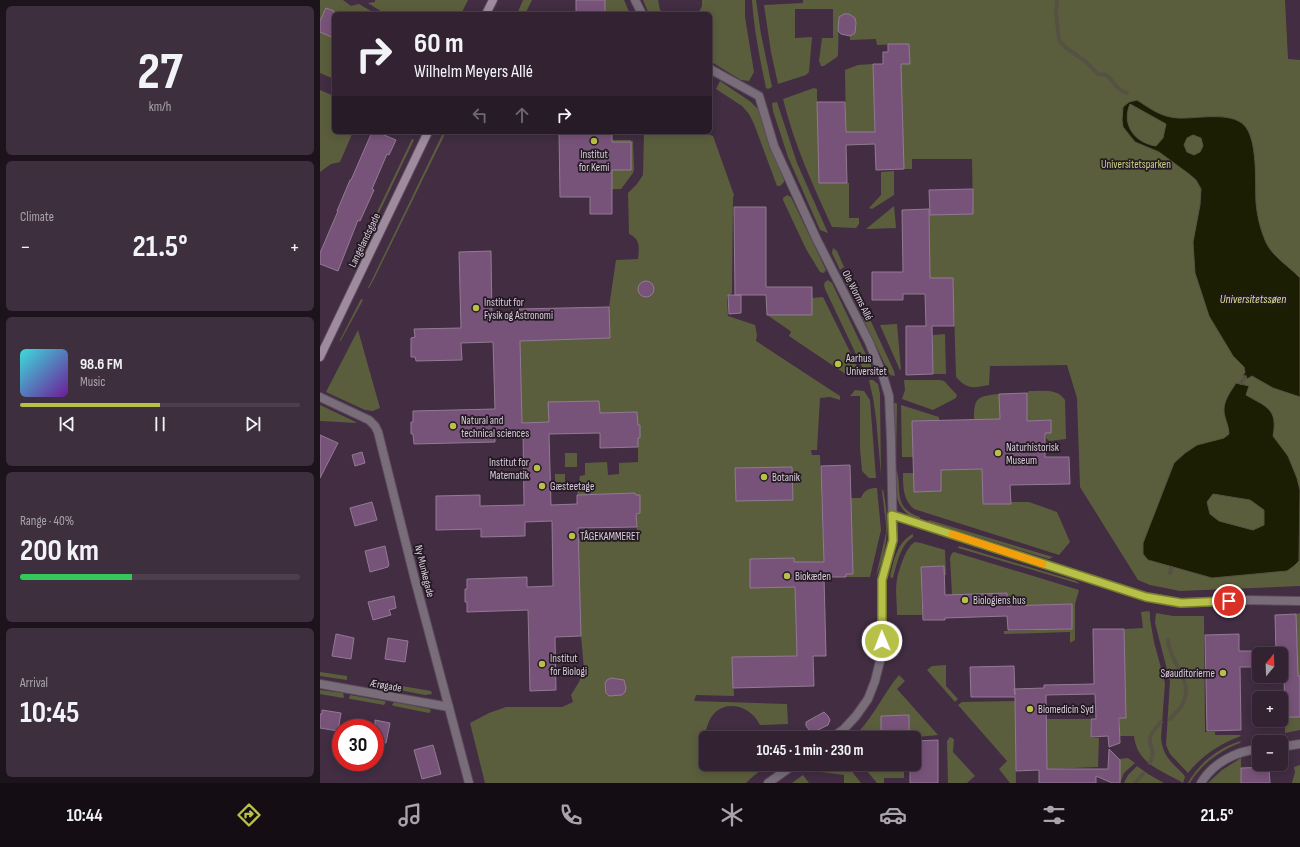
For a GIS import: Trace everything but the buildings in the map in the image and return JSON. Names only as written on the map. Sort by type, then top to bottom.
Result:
[{"type":"street","points":[[487,12],[493,0]]},
{"type":"street","points":[[635,0],[641,12]]},
{"type":"street","name":"Ole Worms Allé","points":[[712,70],[759,96],[774,146],[821,247],[870,342],[889,396],[893,540],[882,580],[882,653],[875,681],[868,699],[856,716],[841,731]]},
{"type":"street","name":"Langelandsgade","points":[[320,357],[427,134]]},
{"type":"street","name":"Ny Munkegade","points":[[320,397],[369,420],[376,426],[469,783]]},
{"type":"street","points":[[892,515],[1146,597],[1181,603],[1245,600],[1300,601]]},
{"type":"street","name":"Ærøgade","points":[[320,684],[449,707]]},
{"type":"street","points":[[1288,746],[1300,744]]},
{"type":"street","points":[[1200,783],[1215,766],[1230,756],[1252,750]]},
{"type":"street","points":[[768,783],[785,771]]},
{"type":"green space","points":[[320,0],[343,0],[351,6],[359,4],[373,12],[332,12],[332,78],[320,73]]},
{"type":"green space","points":[[375,0],[468,0],[462,12],[382,12],[368,3],[375,2]]},
{"type":"green space","points":[[523,0],[532,0],[526,12],[518,12]]},
{"type":"green space","points":[[605,0],[624,0],[629,12],[605,12]]},
{"type":"green space","points":[[643,0],[658,0],[662,12],[648,12]]},
{"type":"green space","points":[[702,0],[745,0],[745,17],[754,72],[749,81],[741,80],[712,62],[712,12],[699,12],[702,6]]},
{"type":"green space","points":[[752,0],[756,0],[761,34],[772,87],[768,89],[766,88],[759,55]]},
{"type":"green space","name":"Universitetsparken","points":[[803,0],[1285,0],[1288,59],[1300,60],[1300,586],[1180,591],[1150,585],[1138,580],[1080,487],[1077,398],[1067,365],[990,366],[989,385],[979,387],[967,386],[956,377],[953,278],[930,278],[929,215],[973,214],[972,159],[912,159],[912,169],[904,169],[901,64],[910,63],[909,44],[877,45],[876,39],[850,40],[850,36],[855,32],[856,23],[855,18],[847,14],[839,17],[837,57],[824,66],[821,66],[819,61],[822,38],[833,38],[833,9],[795,9],[795,38],[812,37],[809,72],[806,75],[778,84],[771,52],[764,5],[803,3]]},
{"type":"green space","points":[[873,64],[875,132],[846,132],[845,70],[858,65]]},
{"type":"green space","points":[[720,81],[751,102],[761,112],[784,180],[780,186],[777,186],[749,114],[742,106],[716,89]]},
{"type":"green space","points":[[814,88],[817,89],[819,183],[849,183],[849,218],[859,218],[859,224],[856,228],[832,227],[804,164],[787,116],[783,99]]},
{"type":"green space","points":[[320,90],[332,95],[332,134],[352,134],[340,162],[331,164],[320,172]]},
{"type":"green space","points":[[777,102],[797,163],[828,233],[820,230],[788,157],[773,111],[772,103]]},
{"type":"green space","points":[[444,134],[375,277],[368,288],[442,135]]},
{"type":"green space","points":[[644,134],[708,134],[713,136],[734,195],[732,293],[727,297],[728,316],[755,325],[757,335],[756,341],[840,396],[840,400],[830,397],[820,398],[817,450],[811,450],[812,455],[820,455],[824,562],[794,562],[794,558],[750,559],[750,588],[795,587],[797,656],[732,657],[734,696],[696,695],[694,701],[787,704],[788,724],[760,725],[755,717],[748,711],[733,706],[718,710],[712,716],[706,731],[699,731],[699,771],[760,771],[746,783],[485,783],[470,723],[489,713],[506,707],[562,707],[573,702],[571,695],[579,682],[584,669],[581,636],[578,539],[619,537],[637,534],[636,514],[640,513],[639,495],[636,495],[635,493],[577,495],[580,476],[585,475],[585,463],[607,462],[608,475],[619,474],[619,463],[638,462],[638,438],[640,438],[640,425],[638,425],[637,412],[600,413],[599,401],[549,402],[549,422],[522,423],[520,341],[610,338],[609,307],[616,260],[638,259],[639,248],[636,238],[629,234],[628,193],[643,175]]},
{"type":"green space","points":[[412,139],[414,140],[357,259],[355,259],[355,258]]},
{"type":"green space","points":[[612,140],[633,141],[633,173],[621,189],[590,190],[609,170],[631,170],[631,142],[612,142]]},
{"type":"green space","points":[[894,171],[894,195],[872,209],[869,208],[881,195],[881,172]]},
{"type":"green space","points":[[787,195],[791,197],[826,270],[824,273],[820,272],[806,249],[783,200],[783,198]]},
{"type":"green space","points":[[894,206],[896,228],[866,229]]},
{"type":"green space","points":[[833,248],[837,251],[844,267],[840,270],[832,253]]},
{"type":"green space","points":[[828,280],[832,283],[871,365],[871,368],[868,371],[864,371],[825,289],[825,282]]},
{"type":"green space","points":[[851,281],[863,303],[860,307],[857,305],[846,283]]},
{"type":"green space","points":[[823,297],[860,372],[859,374],[852,375],[844,373],[789,336],[791,332],[789,330],[767,315],[812,315],[812,298]]},
{"type":"green space","points":[[361,299],[363,300],[340,342],[340,340]]},
{"type":"green space","points":[[865,314],[868,315],[895,376],[890,375],[862,317]]},
{"type":"green space","points":[[897,324],[901,370],[880,325]]},
{"type":"green space","points":[[358,330],[380,408],[373,411],[365,410],[326,392]]},
{"type":"green space","points":[[945,334],[946,374],[933,374],[933,335]]},
{"type":"green space","points":[[869,380],[873,380],[878,384],[880,394],[881,475],[876,418]]},
{"type":"green space","points":[[904,380],[944,381],[957,395],[956,398],[933,410],[902,399],[905,390]]},
{"type":"green space","points":[[855,390],[864,391],[870,400],[876,478],[869,478],[862,471],[860,448],[860,396],[850,396]]},
{"type":"green space","points":[[1029,391],[1054,392],[1062,396],[1065,400],[1066,439],[1049,441],[1046,438],[1045,433],[1051,432],[1051,420],[1027,421],[1027,393]]},
{"type":"green space","points":[[999,394],[1000,419],[974,419],[976,402],[979,399],[986,396]]},
{"type":"green space","points":[[893,403],[897,404],[896,462],[895,462]]},
{"type":"green space","points":[[320,405],[358,423],[320,421]]},
{"type":"green space","points":[[901,405],[939,417],[939,420],[912,421],[913,457],[902,457]]},
{"type":"green space","points":[[565,453],[577,453],[577,467],[565,467]]},
{"type":"green space","points":[[982,469],[983,504],[1029,502],[1057,512],[1070,542],[1059,555],[914,509],[908,502],[904,488],[903,473],[913,473],[914,492],[941,491],[941,470]]},
{"type":"green space","points":[[897,471],[902,504],[911,513],[920,517],[919,520],[905,512],[898,501],[895,480],[895,472]]},
{"type":"green space","points":[[555,474],[565,474],[565,491],[555,491]]},
{"type":"green space","points":[[877,488],[881,530],[870,577],[846,577],[846,574],[852,574],[851,498],[861,498],[867,490]]},
{"type":"green space","points":[[883,489],[887,534],[886,545],[876,576],[886,533]]},
{"type":"green space","points":[[929,520],[1053,557],[1049,559],[928,522]]},
{"type":"green space","points":[[913,534],[913,537],[902,550],[893,578],[891,578],[890,576],[897,552],[903,542]]},
{"type":"green space","points":[[915,542],[945,550],[946,575],[944,575],[944,566],[921,567],[922,615],[897,615],[897,579],[906,553]]},
{"type":"green space","points":[[959,546],[1076,581],[1080,584],[958,548]]},
{"type":"green space","points":[[954,552],[1079,590],[1075,604],[1075,640],[1070,643],[1070,632],[1004,634],[1004,631],[1072,629],[1072,604],[1007,606],[1007,593],[952,595],[950,558]]},
{"type":"green space","points":[[1149,611],[1154,642],[1165,683],[1161,738],[1162,744],[1168,758],[1184,775],[1185,777],[1183,783],[1159,770],[1145,760],[1136,746],[1134,736],[1120,736],[1120,718],[1126,718],[1124,629],[1143,628],[1141,612]]},
{"type":"green space","points":[[1156,613],[1173,616],[1204,616],[1205,732],[1215,732],[1215,735],[1241,736],[1205,755],[1188,773],[1170,754],[1166,745],[1170,681],[1155,623]]},
{"type":"green space","points":[[1300,613],[1300,676],[1298,676],[1296,614]]},
{"type":"green space","points":[[946,665],[946,686],[958,699],[955,702],[927,670],[932,666]]},
{"type":"green space","points":[[320,672],[347,676],[347,680],[320,676]]},
{"type":"green space","points":[[899,675],[905,681],[897,689],[938,735],[921,737],[921,731],[909,731],[909,715],[881,716],[881,731],[859,731],[871,716]]},
{"type":"green space","points":[[384,683],[431,691],[432,694],[425,695],[384,687]]},
{"type":"green space","points":[[320,690],[343,693],[344,697],[320,694]]},
{"type":"green space","points":[[350,695],[386,702],[384,705],[349,699]]},
{"type":"green space","points":[[1015,701],[1016,783],[1010,783],[999,769],[1007,761],[958,705],[962,702]]},
{"type":"green space","points":[[394,702],[431,710],[429,713],[394,706],[392,705]]},
{"type":"green space","points":[[1288,717],[1300,717],[1300,730],[1285,733],[1285,727],[1288,727]]},
{"type":"green space","points":[[1047,719],[1090,719],[1091,738],[1099,738],[1098,767],[1047,769]]},
{"type":"green space","points":[[950,737],[954,739],[953,752],[975,776],[967,783],[948,783],[947,741]]},
{"type":"green space","points":[[1241,741],[1240,743],[1218,754],[1205,764],[1190,783],[1188,783],[1198,769],[1210,757],[1225,747]]},
{"type":"green space","points":[[1128,758],[1135,763],[1124,773],[1120,783],[1118,783],[1120,780],[1120,760],[1118,759]]},
{"type":"green space","points":[[1241,758],[1241,783],[1208,783],[1222,770]]},
{"type":"green space","points":[[1300,765],[1300,783],[1292,783],[1295,772],[1294,767]]},
{"type":"green space","points":[[1137,766],[1164,783],[1124,783],[1128,775]]},
{"type":"green space","points":[[820,771],[852,771],[861,783],[844,783],[844,775]]},
{"type":"green space","points":[[867,771],[904,771],[904,778],[884,778],[884,783],[877,783]]},
{"type":"green space","points":[[803,775],[809,783],[792,783]]},
{"type":"water","name":"Universitetssøen","points":[[1137,100],[1156,112],[1166,116],[1178,118],[1222,117],[1230,118],[1244,125],[1252,140],[1254,150],[1257,212],[1263,235],[1271,251],[1300,278],[1300,397],[1273,388],[1252,376],[1247,379],[1243,376],[1245,372],[1244,367],[1233,356],[1209,316],[1195,273],[1193,242],[1200,205],[1201,189],[1196,180],[1159,152],[1135,142],[1123,127],[1123,107],[1129,102]],"holes":[[[1130,104],[1166,124],[1163,138],[1156,146],[1142,141],[1132,132],[1127,119]],[[1193,135],[1201,138],[1203,146],[1200,152],[1194,155],[1187,152],[1184,145],[1187,138]]]},
{"type":"water","points":[[1236,383],[1249,386],[1246,395],[1265,406],[1272,414],[1274,420],[1273,436],[1288,456],[1297,478],[1300,490],[1299,561],[1287,571],[1212,578],[1148,560],[1143,554],[1143,543],[1174,463],[1197,445],[1224,438],[1229,434],[1224,408],[1226,400]],"holes":[[[1213,494],[1250,500],[1264,510],[1264,525],[1253,530],[1219,521],[1210,514],[1207,502]]]},
{"type":"waterway","points":[[1057,0],[1056,13],[1059,40],[1065,47],[1085,61],[1098,74],[1106,75],[1118,88],[1127,93]]},
{"type":"waterway","points":[[1241,383],[1245,377]]},
{"type":"waterway","points":[[1170,573],[1171,568]]},
{"type":"waterway","points":[[1168,640],[1169,648],[1181,672],[1186,688],[1182,705],[1170,719]]},
{"type":"waterway","points":[[1150,763],[1153,754],[1150,738],[1161,722]]},
{"type":"waterway","points":[[1135,783],[1143,774]]},
{"type":"slow traffic","points":[[952,534],[1043,564]]},
{"type":"place","name":"Institut for Kemi","points":[[594,141]]},
{"type":"place","name":"Institut for Fysik og Astronomi","points":[[476,308]]},
{"type":"place","name":"Aarhus Universitet","points":[[838,364]]},
{"type":"place","name":"Natural and technical sciences","points":[[453,426]]},
{"type":"place","name":"Naturhistorisk Museum","points":[[998,453]]},
{"type":"place","name":"Institut for Matematik","points":[[537,468]]},
{"type":"place","name":"Botanik","points":[[764,477]]},
{"type":"place","name":"Gæsteetage","points":[[542,486]]},
{"type":"place","name":"TÅGEKAMMERET","points":[[572,536]]},
{"type":"place","name":"Biokæden","points":[[787,576]]},
{"type":"place","name":"Biologiens hus","points":[[965,600]]},
{"type":"place","name":"Institut for Biologi","points":[[542,664]]},
{"type":"place","name":"Søauditorierne","points":[[1223,673]]},
{"type":"place","name":"Biomedicin Syd","points":[[1030,709]]},
{"type":"route","points":[[882,641],[882,580],[893,540],[892,515],[1146,597],[1181,603],[1229,601]]}]
